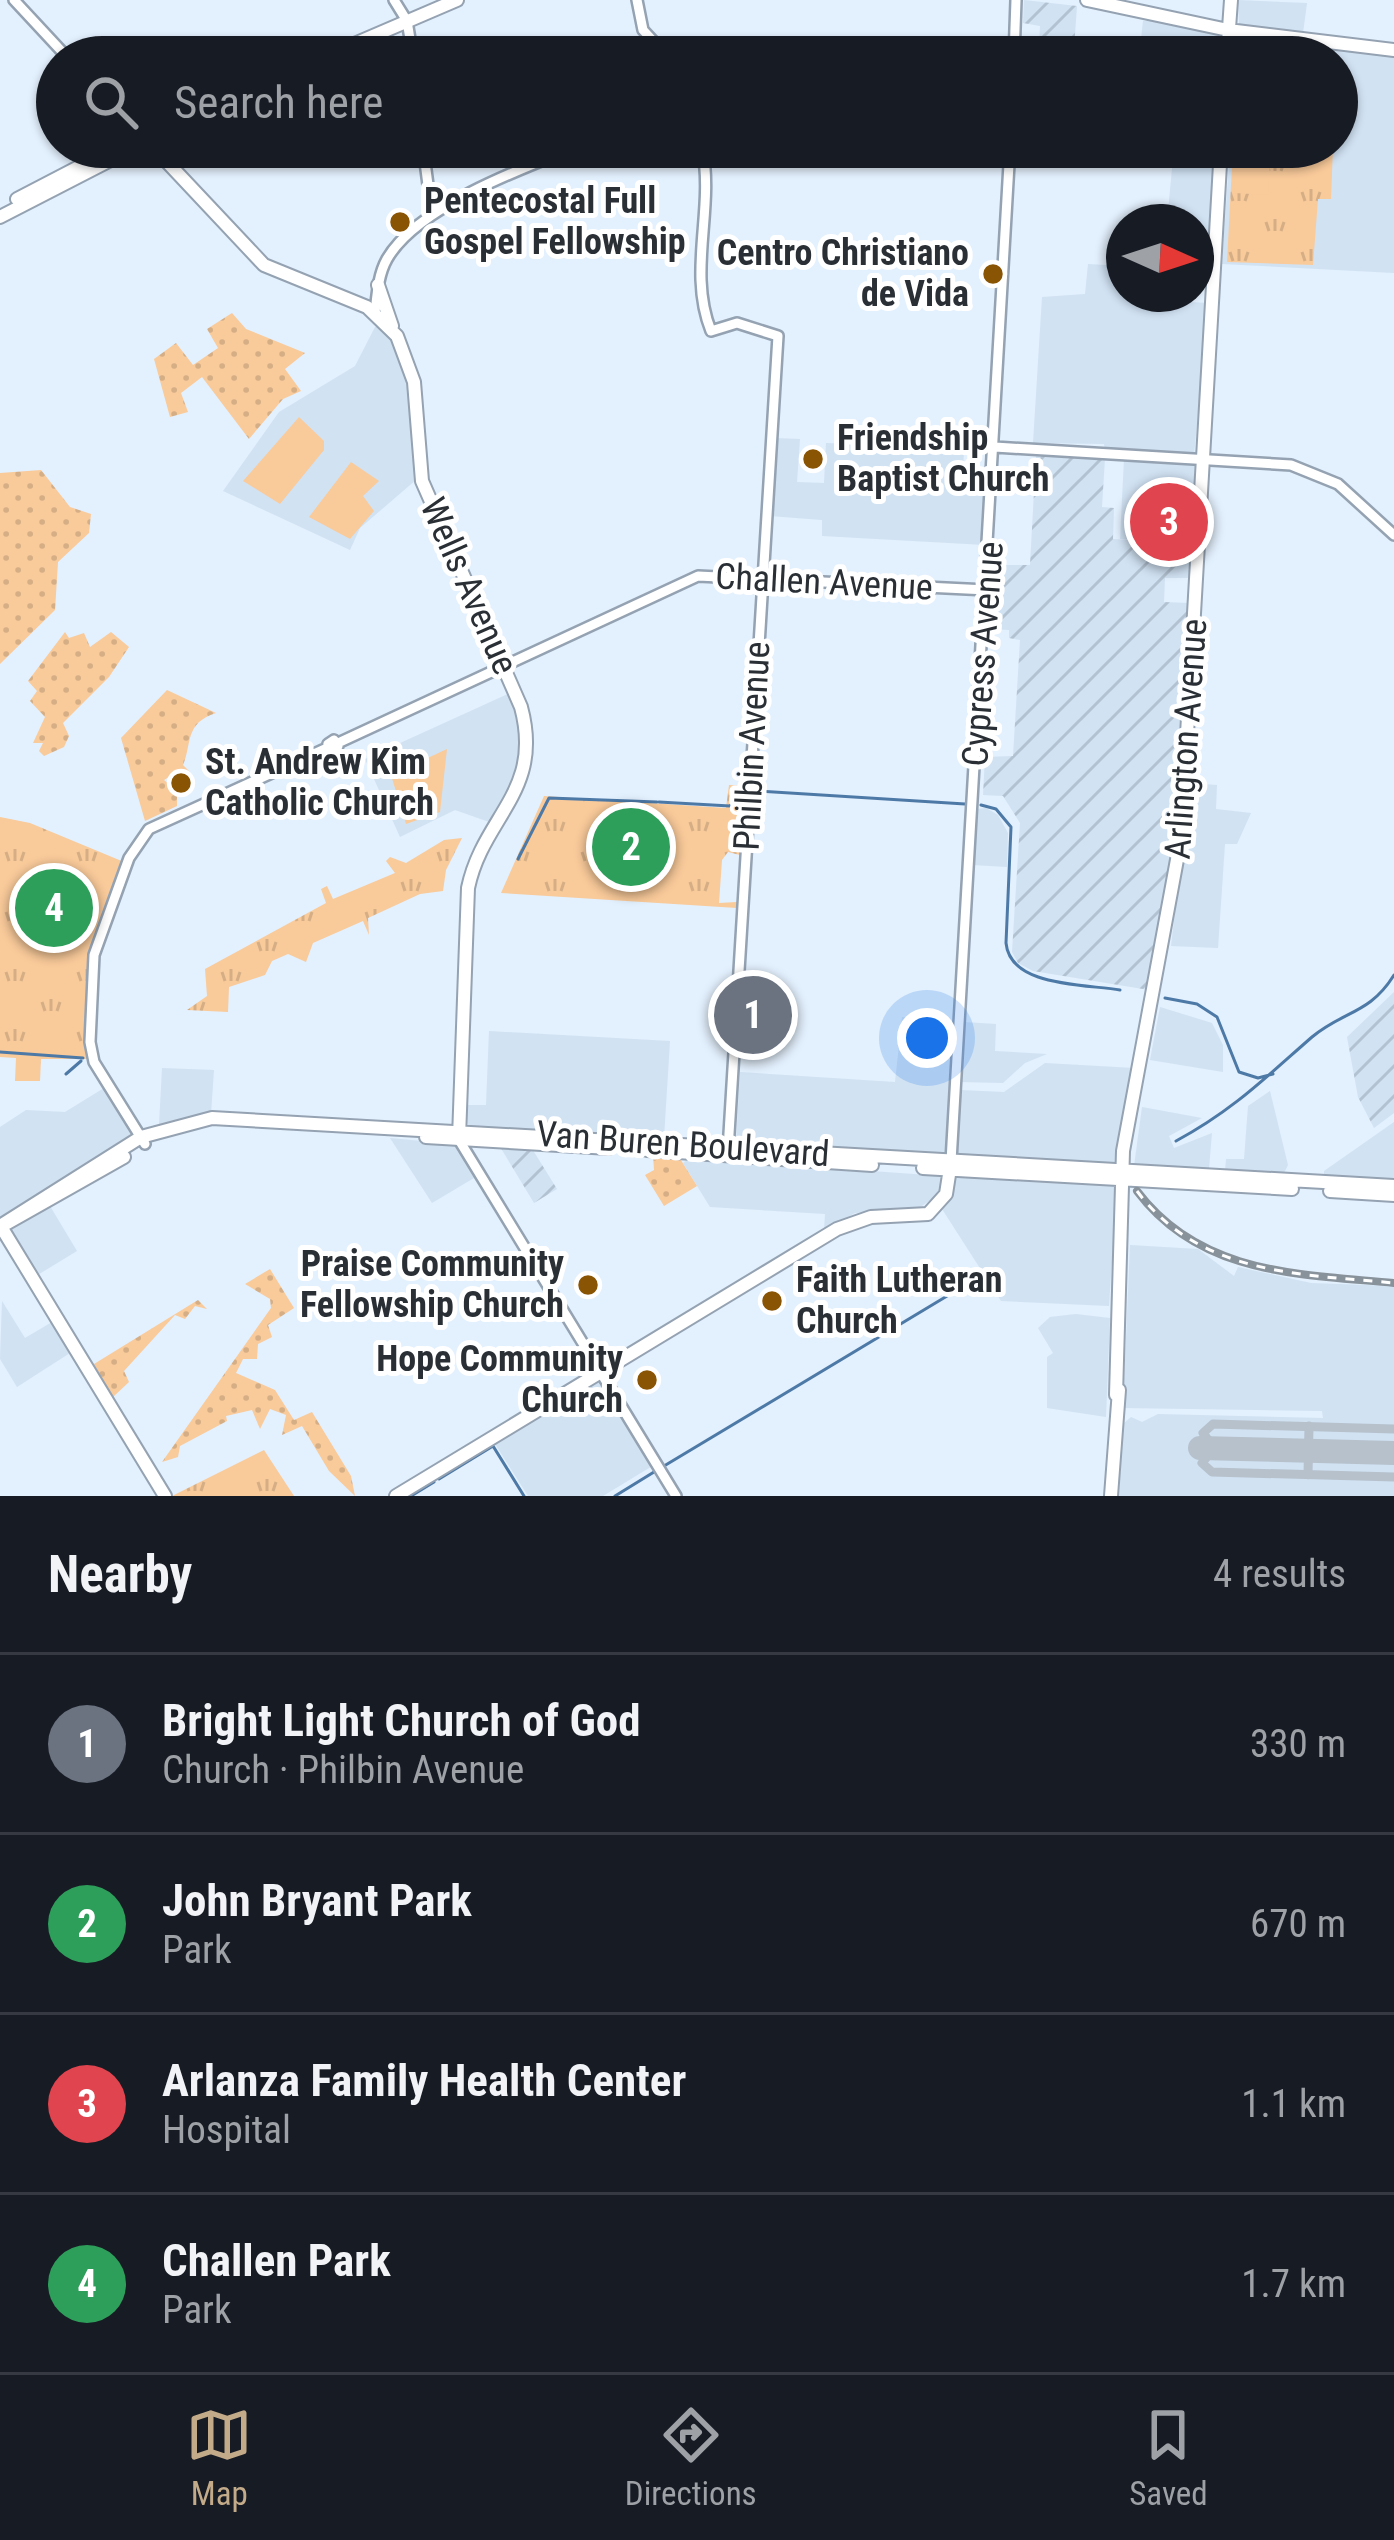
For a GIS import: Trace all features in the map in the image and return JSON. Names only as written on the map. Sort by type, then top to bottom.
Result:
[{"type":"main road","points":[[1087,0],[1286,36]]},
{"type":"main road","points":[[1228,36],[1231,0]]},
{"type":"main road","points":[[377,36],[459,2]]},
{"type":"main road","points":[[1358,46],[1394,50]]},
{"type":"main road","points":[[0,213],[80,168]]},
{"type":"main road","points":[[0,213],[93,168]]},
{"type":"main road","name":"Wells Avenue","points":[[173,168],[264,265],[356,301],[393,331],[413,378],[422,481],[525,722],[526,755],[517,793],[476,862],[468,888],[458,1135]]},
{"type":"main road","name":"Arlington Avenue","points":[[1126,1176],[1180,849],[1220,168]]},
{"type":"main road","points":[[356,301],[370,300],[378,285]]},
{"type":"main road","points":[[378,285],[393,331]]},
{"type":"main road","points":[[371,331],[379,324],[393,331]]},
{"type":"main road","name":"Arlington Avenue","points":[[1111,1496],[1126,1176],[1138,1066],[1146,1041]]},
{"type":"main road","points":[[1138,1066],[1141,1088]]},
{"type":"main road","points":[[217,1126],[243,1119]]},
{"type":"main road","name":"Van Buren Boulevard","points":[[0,1226],[142,1141],[185,1122],[243,1119],[458,1135],[493,1142],[728,1151]]},
{"type":"main road","points":[[163,1136],[185,1122]]},
{"type":"main road","name":"Van Buren Boulevard","points":[[142,1141],[217,1126],[542,1136],[842,1159],[1394,1191]]},
{"type":"main road","points":[[493,1142],[542,1136]]},
{"type":"main road","points":[[396,1496],[848,1224],[928,1214],[946,1194],[951,1165]]},
{"type":"main road","name":"Van Buren Boulevard","points":[[951,1165],[1019,1173],[1079,1168],[1126,1176]]},
{"type":"main road","points":[[0,1226],[165,1496]]},
{"type":"street","points":[[14,0],[47,36]]},
{"type":"street","points":[[394,0],[409,36]]},
{"type":"street","points":[[638,0],[649,36]]},
{"type":"street","points":[[1015,36],[1016,0]]},
{"type":"street","points":[[426,168],[432,214]]},
{"type":"street","points":[[375,313],[388,256],[432,214],[532,168]]},
{"type":"street","name":"Philbin Avenue","points":[[706,168],[698,295],[711,331],[737,323],[778,336],[728,1151]]},
{"type":"street","name":"Cypress Avenue","points":[[951,1165],[1009,168]]},
{"type":"street","points":[[995,447],[1291,465],[1318,473],[1364,504],[1394,535]]},
{"type":"street","name":"Challen Avenue","points":[[142,1141],[94,1062],[90,1042],[94,955],[129,858],[149,829],[698,576],[987,590]]},
{"type":"street","points":[[458,1135],[676,1496]]},
{"type":"shaded area","points":[[1024,0],[1077,6],[1075,36],[1039,36],[1040,26],[1023,23]]},
{"type":"shaded area","points":[[1238,0],[1307,3],[1303,33],[1239,24]]},
{"type":"shaded area","points":[[1143,21],[1169,21],[1224,34],[1224,36],[1141,36]]},
{"type":"shaded area","points":[[1358,52],[1394,57],[1394,273],[1222,264],[1229,168],[1358,168]]},
{"type":"shaded area","points":[[1172,168],[1216,168],[1213,204],[1169,204]]},
{"type":"shaded area","points":[[1088,264],[1106,265],[1106,312],[1207,312],[1194,456],[1105,449],[1104,444],[1033,443],[1042,297],[1085,294]]},
{"type":"shaded area","points":[[381,326],[402,354],[417,479],[360,528],[350,550],[223,491],[279,412],[355,366],[375,327]]},
{"type":"shaded area","points":[[774,438],[800,439],[797,482],[824,483],[826,443],[964,449],[963,472],[989,474],[985,545],[822,536],[822,520],[770,516]]},
{"type":"shaded area","points":[[1036,455],[1105,458],[1102,507],[1114,508],[1113,539],[1192,544],[1190,578],[1165,578],[1164,602],[1188,603],[1169,876],[1149,990],[1033,971],[1018,963],[1012,952],[1020,823],[1003,796],[983,795],[985,757],[1013,756],[1020,640],[1009,638],[1009,630],[990,629],[994,565],[1030,565]]},
{"type":"shaded area","points":[[1124,459],[1195,463],[1192,544],[1120,539]]},
{"type":"shaded area","points":[[510,693],[522,730],[518,774],[492,823],[455,810],[400,837],[365,759]]},
{"type":"shaded area","points":[[1190,783],[1217,785],[1216,809],[1251,813],[1237,844],[1225,844],[1218,948],[1171,946]]},
{"type":"shaded area","points":[[977,809],[998,815],[1008,833],[1007,867],[973,865]]},
{"type":"shaded area","points":[[1394,992],[1394,1113],[1374,1128],[1358,1097],[1347,1037]]},
{"type":"shaded area","points":[[1160,1007],[1212,1023],[1223,1045],[1223,1072],[1150,1060]]},
{"type":"shaded area","points":[[902,1017],[956,1022],[946,1155],[736,1141],[740,1072],[895,1082]]},
{"type":"shaded area","points":[[964,1022],[996,1024],[995,1051],[1047,1054],[1025,1063],[1003,1083],[960,1082]]},
{"type":"shaded area","points":[[489,1031],[670,1041],[664,1138],[468,1127],[466,1105],[486,1105]]},
{"type":"shaded area","points":[[1045,1063],[1134,1068],[1116,1167],[956,1157],[960,1090],[1004,1092]]},
{"type":"shaded area","points":[[162,1068],[214,1070],[211,1114],[159,1125]]},
{"type":"shaded area","points":[[104,1088],[132,1136],[0,1218],[0,1127],[26,1110],[65,1112]]},
{"type":"shaded area","points":[[1270,1091],[1288,1165],[1283,1175],[1225,1171],[1226,1159],[1244,1159],[1248,1106]]},
{"type":"shaded area","points":[[1142,1107],[1202,1118],[1169,1136],[1174,1148],[1212,1133],[1209,1169],[1134,1166]]},
{"type":"shaded area","points":[[1394,1122],[1394,1181],[1324,1178],[1324,1171]]},
{"type":"shaded area","points":[[390,1138],[453,1144],[474,1178],[432,1203]]},
{"type":"shaded area","points":[[499,1145],[531,1147],[557,1189],[534,1203]]},
{"type":"shaded area","points":[[689,1158],[942,1176],[939,1194],[919,1208],[855,1213],[824,1231],[825,1214],[710,1207],[683,1163]]},
{"type":"shaded area","points":[[956,1176],[1117,1186],[1109,1306],[1001,1301],[942,1209]]},
{"type":"shaded area","points":[[50,1206],[77,1251],[36,1276],[10,1231]]},
{"type":"shaded area","points":[[1130,1245],[1198,1249],[1234,1276],[1238,1267],[1311,1283],[1394,1286],[1394,1496],[1119,1496],[1123,1424],[1131,1417],[1142,1422],[1158,1414],[1323,1418],[1322,1411],[1123,1408]]},
{"type":"shaded area","points":[[2,1301],[25,1338],[52,1322],[70,1353],[17,1387],[0,1359]]},
{"type":"shaded area","points":[[1050,1317],[1110,1318],[1106,1417],[1047,1408],[1047,1357],[1053,1353],[1038,1328]]},
{"type":"shaded area","points":[[601,1381],[654,1465],[603,1496],[528,1496],[495,1444]]},
{"type":"green space","points":[[1232,168],[1332,168],[1331,199],[1318,199],[1313,265],[1227,262]]},
{"type":"green space","points":[[1236,168],[1270,168],[1268,195],[1234,193]]},
{"type":"green space","points":[[232,313],[246,329],[305,353],[285,369],[301,391],[283,399],[249,439],[202,377],[181,393],[188,412],[170,417],[154,359],[176,343],[193,365],[218,348],[207,329]]},
{"type":"green space","points":[[299,417],[324,441],[324,450],[280,504],[243,481]]},
{"type":"green space","points":[[351,462],[379,481],[363,496],[374,511],[350,539],[309,517]]},
{"type":"green space","points":[[41,470],[70,507],[91,514],[89,533],[58,562],[55,610],[0,664],[0,473]]},
{"type":"green space","points":[[65,632],[69,638],[84,633],[90,647],[111,632],[129,647],[109,677],[63,723],[69,736],[64,747],[44,756],[39,751],[43,743],[33,743],[45,717],[30,701],[37,691],[28,681]]},
{"type":"green space","points":[[167,690],[216,713],[199,723],[191,735],[183,765],[190,772],[179,771],[164,780],[177,791],[177,806],[145,821],[121,738]]},
{"type":"green space","points":[[447,749],[440,812],[406,824],[391,775]]},
{"type":"green space","points":[[729,785],[745,786],[740,855],[728,852],[722,860],[719,903],[737,902],[737,908],[501,893],[544,796],[726,808]]},
{"type":"green space","points":[[0,817],[30,823],[124,862],[91,953],[88,1059],[41,1059],[40,1081],[15,1081],[16,1058],[0,1057]]},
{"type":"green space","points":[[462,838],[446,870],[443,891],[420,894],[368,918],[369,935],[363,921],[313,943],[306,962],[288,954],[272,961],[265,975],[229,987],[228,1012],[187,1010],[207,996],[205,969],[326,903],[321,889],[327,886],[333,899],[395,873],[386,861],[390,857],[406,863],[444,840]]},
{"type":"green space","points":[[653,1155],[679,1157],[697,1186],[664,1206],[645,1175],[654,1170]]},
{"type":"green space","points":[[270,1269],[294,1308],[268,1325],[272,1337],[258,1344],[257,1359],[243,1359],[236,1373],[275,1390],[294,1420],[312,1412],[351,1476],[355,1496],[329,1471],[302,1426],[282,1435],[286,1415],[270,1409],[260,1429],[252,1410],[226,1416],[227,1421],[180,1446],[178,1457],[162,1462],[271,1308],[270,1299],[245,1284]]},
{"type":"green space","points":[[198,1300],[207,1309],[195,1306],[185,1319],[175,1315],[124,1371],[129,1382],[113,1397],[94,1364]]},
{"type":"green space","points":[[264,1450],[294,1496],[172,1496]]},
{"type":"waterway","points":[[659,802],[730,806],[743,790]]},
{"type":"waterway","points":[[757,791],[965,804]]},
{"type":"waterway","points":[[518,859],[549,798],[657,802]]},
{"type":"waterway","points":[[981,805],[996,809],[1011,827],[1006,943],[1011,957],[1021,968],[1051,981],[1120,990]]},
{"type":"waterway","points":[[1176,1141],[1231,1106],[1323,1028],[1366,1005],[1394,975]]},
{"type":"waterway","points":[[1165,998],[1197,1004],[1217,1017],[1239,1072],[1258,1078],[1273,1074]]},
{"type":"waterway","points":[[0,1052],[83,1058]]},
{"type":"waterway","points":[[66,1074],[81,1061]]},
{"type":"waterway","points":[[664,1466],[982,1275]]},
{"type":"waterway","points":[[439,1479],[493,1446],[524,1496]]},
{"type":"waterway","points":[[615,1496],[654,1472]]},
{"type":"waterway","points":[[411,1496],[434,1482]]},
{"type":"taxiway","points":[[1394,1429],[1213,1424],[1203,1433],[1214,1448],[1202,1463],[1212,1472],[1394,1477]]},
{"type":"taxiway","points":[[1308,1475],[1309,1426]]},
{"type":"runway","points":[[1200,1448],[1394,1453]]},
{"type":"railway","points":[[1137,1191],[1162,1219],[1221,1255],[1288,1272],[1394,1283]]},
{"type":"place","name":"Pentecostal Full Gospel Fellowship","points":[[400,222]]},
{"type":"place","name":"Centro Christiano de Vida","points":[[993,274]]},
{"type":"place","name":"Friendship Baptist Church","points":[[813,459]]},
{"type":"place","name":"Arlanza Family Health Center","points":[[1169,522]]},
{"type":"place","name":"St. Andrew Kim Catholic Church","points":[[181,783]]},
{"type":"place","name":"John Bryant Park","points":[[631,847]]},
{"type":"place","name":"Challen Park","points":[[54,908]]},
{"type":"place","name":"Bright Light Church of God","points":[[753,1015]]},
{"type":"place","name":"Praise Community Fellowship Church","points":[[588,1285]]},
{"type":"place","name":"Faith Lutheran Church","points":[[772,1301]]},
{"type":"place","name":"Hope Community Church","points":[[647,1380]]}]
